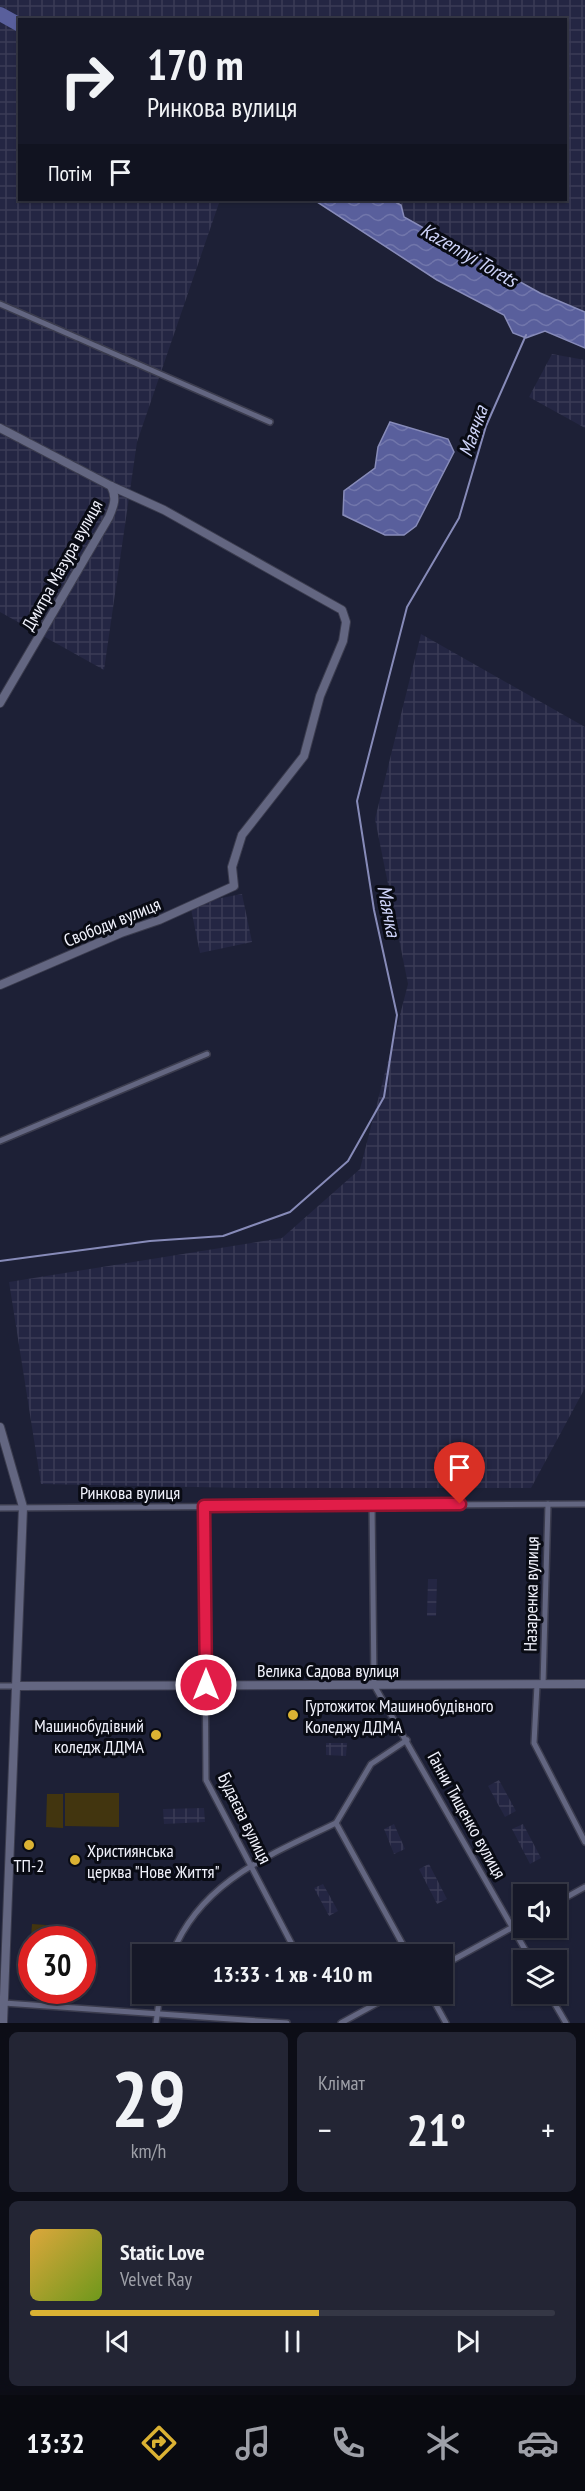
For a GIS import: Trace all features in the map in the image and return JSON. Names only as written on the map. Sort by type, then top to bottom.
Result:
[{"type":"street","points":[[0,304],[270,422]]},
{"type":"street","name":"Дмитра Мазура вулиця","points":[[0,428],[111,486],[115,493],[115,501],[108,518],[0,703]]},
{"type":"street","name":"Свободи вулиця","points":[[0,985],[121,933],[159,920],[234,886],[232,867],[242,835],[304,756],[320,696],[343,641],[345,616],[342,610],[164,510],[111,486]]},
{"type":"street","points":[[0,1141],[207,1054]]},
{"type":"street","points":[[0,1427],[23,1507],[18,1686],[4,1916],[3,2023]]},
{"type":"street","points":[[372,1504],[374,1685]]},
{"type":"street","name":"Назаренка вулиця","points":[[548,1504],[540,1685],[534,1743],[585,1842]]},
{"type":"street","name":"Ринкова вулиця","points":[[0,1508],[585,1504]]},
{"type":"street","name":"Будаєва вулиця","points":[[204,1506],[206,1780],[292,1944]]},
{"type":"street","name":"Велика Садова вулиця","points":[[0,1686],[585,1684]]},
{"type":"street","name":"Ганни Тищенко вулиця","points":[[374,1685],[513,1927]]},
{"type":"street","points":[[178,1944],[195,1913],[220,1886],[250,1865],[336,1823],[371,1764],[407,1740]]},
{"type":"street","points":[[336,1823],[403,1944]]},
{"type":"street","points":[[567,1897],[585,1887]]},
{"type":"street","points":[[453,1960],[513,1927]]},
{"type":"street","points":[[4,2003],[287,2023]]},
{"type":"street","points":[[156,2023],[158,2004]]},
{"type":"street","points":[[341,2023],[376,2004]]},
{"type":"street","points":[[436,2004],[446,2023]]},
{"type":"street","points":[[555,2004],[566,2023]]},
{"type":"shaded area","points":[[0,0],[585,0],[585,312],[540,293],[404,217],[401,205],[394,201],[567,201],[567,18],[18,18],[18,201],[220,201],[137,442],[104,670],[0,612]]},
{"type":"shaded area","points":[[552,354],[585,360],[585,428],[529,397]]},
{"type":"shaded area","points":[[421,634],[585,727],[585,1388],[531,1488],[244,1488],[41,1484],[9,1282],[282,1238],[360,1169],[408,984],[375,819]]},
{"type":"shaded area","points":[[242,894],[252,942],[200,953],[190,904]]},
{"type":"shaded area","points":[[428,1579],[437,1579],[436,1616],[427,1616]]},
{"type":"shaded area","points":[[326,1743],[347,1743],[346,1756],[326,1755]]},
{"type":"shaded area","points":[[499,1780],[516,1811],[505,1817],[488,1786]]},
{"type":"shaded area","points":[[65,1793],[119,1793],[119,1827],[65,1826]]},
{"type":"shaded area","points":[[47,1794],[63,1794],[63,1828],[46,1827]]},
{"type":"shaded area","points":[[204,1808],[205,1822],[164,1824],[163,1809]]},
{"type":"shaded area","points":[[394,1824],[405,1849],[394,1854],[384,1829]]},
{"type":"shaded area","points":[[523,1824],[541,1858],[530,1864],[512,1829]]},
{"type":"shaded area","points":[[429,1864],[447,1899],[437,1904],[419,1869]]},
{"type":"shaded area","points":[[323,1884],[338,1911],[329,1916],[314,1888]]},
{"type":"shaded area","points":[[32,1924],[59,1926],[32,1926]]},
{"type":"water","points":[[316,201],[394,201],[401,205],[404,217],[540,293],[585,312],[585,348],[545,331],[526,338],[513,333],[504,315],[437,280]]},
{"type":"water","points":[[390,422],[448,439],[454,452],[416,526],[404,535],[385,535],[343,515],[344,491],[375,468],[378,447]]},
{"type":"waterway","name":"Kazennyi Torets","points":[[0,14],[18,24]]},
{"type":"waterway","name":"Маячка","points":[[0,1261],[150,1241],[223,1236],[290,1212],[348,1161],[384,1097],[397,1015],[374,910],[357,801],[407,607],[459,518],[486,426],[526,335]]},
{"type":"place","name":"Гуртожиток Машинобудівного Коледжу ДДМА","points":[[293,1715]]},
{"type":"place","name":"Машинобудівний коледж ДДМА","points":[[156,1735]]},
{"type":"place","name":"ТП-2","points":[[29,1845]]},
{"type":"place","name":"Християнська церква \"Нове Життя\"","points":[[75,1860]]},
{"type":"route","points":[[206,1685],[204,1506],[460,1504]]}]
